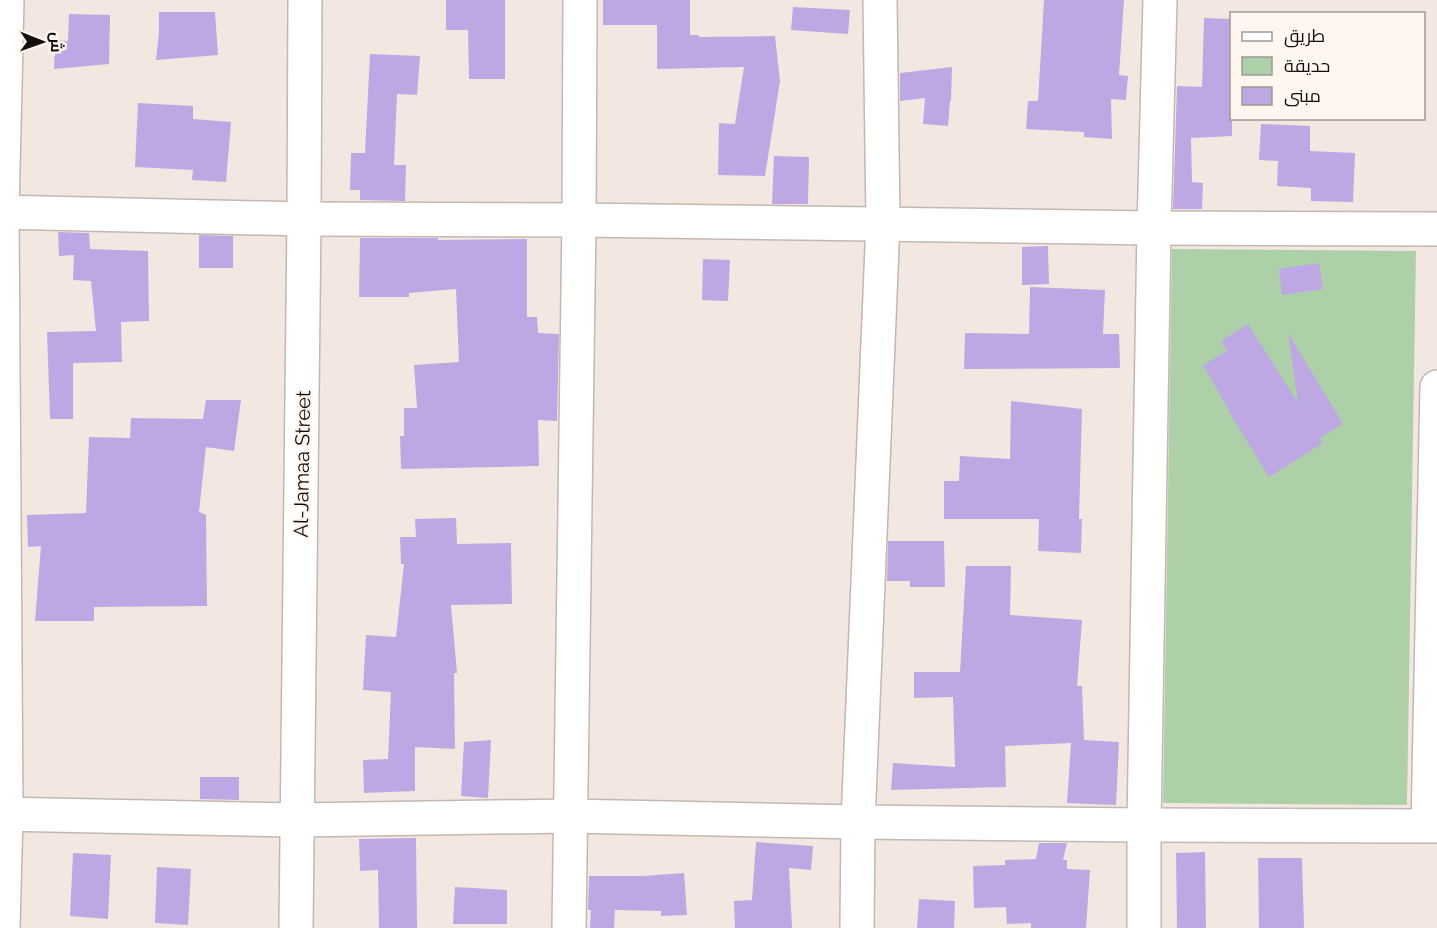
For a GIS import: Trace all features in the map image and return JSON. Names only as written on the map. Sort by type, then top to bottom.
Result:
[{"type":"street","points":[[3,928],[1,212],[7,0]]},
{"type":"street","name":"Al-Jamaa Street","points":[[296,928],[305,0]]},
{"type":"street","points":[[568,928],[579,220],[580,0]]},
{"type":"street","points":[[857,928],[858,822],[883,223],[880,0]]},
{"type":"street","points":[[1144,928],[1154,228],[1160,0]]},
{"type":"street","points":[[1,212],[304,219],[1437,229]]},
{"type":"street","points":[[3,814],[297,820],[569,816],[858,822],[1432,826],[1437,387]]},
{"type":"green space","points":[[1172,249],[1416,251],[1407,805],[1163,803]]},
{"type":"building","points":[[446,0],[505,0],[505,79],[469,79],[468,30],[446,30]]},
{"type":"building","points":[[603,0],[690,0],[690,35],[699,35],[699,37],[775,36],[780,81],[765,176],[718,175],[719,123],[735,124],[744,67],[657,69],[657,25],[603,25]]},
{"type":"building","points":[[1044,0],[1124,0],[1119,75],[1128,76],[1126,100],[1111,99],[1112,139],[1084,137],[1084,132],[1026,129],[1028,101],[1038,101]]},
{"type":"building","points":[[793,7],[850,10],[848,34],[791,30]]},
{"type":"building","points":[[159,12],[215,12],[218,55],[156,60]]},
{"type":"building","points":[[69,14],[110,15],[109,64],[54,69],[55,40],[68,41]]},
{"type":"building","points":[[1204,18],[1230,19],[1232,136],[1191,138],[1192,182],[1203,183],[1202,209],[1173,209],[1177,86],[1202,87]]},
{"type":"building","points":[[370,54],[420,56],[417,95],[397,94],[394,165],[406,165],[405,201],[360,200],[360,190],[350,190],[351,153],[365,153]]},
{"type":"building","points":[[952,67],[948,126],[923,124],[925,98],[900,101],[900,73]]},
{"type":"building","points":[[138,103],[193,106],[193,119],[231,122],[226,182],[192,180],[193,170],[135,167]]},
{"type":"building","points":[[1261,124],[1310,126],[1310,151],[1355,153],[1353,202],[1311,201],[1311,188],[1277,186],[1278,161],[1259,160]]},
{"type":"building","points":[[774,156],[809,157],[808,204],[772,204]]},
{"type":"building","points":[[58,232],[89,233],[90,249],[148,251],[149,321],[121,322],[122,362],[73,363],[73,419],[50,419],[47,332],[96,331],[91,281],[73,280],[74,255],[59,256]]},
{"type":"building","points":[[199,235],[233,236],[233,268],[199,268]]},
{"type":"building","points":[[360,238],[527,239],[527,317],[537,317],[538,333],[559,334],[557,421],[538,420],[539,466],[401,469],[400,436],[404,436],[404,408],[417,408],[414,365],[459,362],[456,289],[409,293],[409,297],[359,297]]},
{"type":"building","points":[[1048,246],[1049,284],[1022,285],[1022,247]]},
{"type":"building","points":[[703,259],[730,260],[728,301],[702,300]]},
{"type":"building","points":[[1319,263],[1323,289],[1282,295],[1279,269]]},
{"type":"building","points":[[1030,287],[1105,290],[1103,334],[1119,334],[1120,368],[964,369],[965,333],[1029,334]]},
{"type":"building","points":[[1248,324],[1298,403],[1288,333],[1343,424],[1320,438],[1323,443],[1269,477],[1203,365],[1227,351],[1221,341]]},
{"type":"building","points":[[206,400],[241,400],[234,451],[206,447],[199,512],[206,515],[207,606],[94,607],[94,621],[35,621],[41,546],[28,547],[27,515],[86,513],[89,437],[130,438],[131,418],[203,419]]},
{"type":"building","points":[[1011,401],[1082,409],[1079,519],[1082,519],[1081,553],[1038,551],[1039,519],[944,519],[944,481],[959,481],[960,456],[1010,459]]},
{"type":"building","points":[[456,518],[457,544],[511,543],[512,604],[451,605],[457,673],[454,673],[455,749],[415,747],[415,791],[364,793],[363,760],[388,759],[391,692],[363,690],[366,635],[396,637],[404,564],[401,564],[400,537],[416,537],[415,519]]},
{"type":"building","points":[[888,541],[944,541],[945,587],[910,587],[910,581],[887,581]]},
{"type":"building","points":[[966,566],[1011,566],[1010,615],[1082,620],[1077,686],[1082,686],[1084,740],[1119,742],[1116,805],[1067,803],[1071,743],[1005,746],[1006,787],[891,790],[893,763],[955,767],[953,697],[914,698],[914,672],[960,672]]},
{"type":"building","points":[[491,740],[488,798],[461,796],[464,742]]},
{"type":"building","points":[[200,777],[239,777],[239,800],[200,799]]},
{"type":"building","points":[[416,838],[417,928],[379,928],[378,870],[360,871],[359,839]]},
{"type":"building","points":[[756,842],[813,846],[811,870],[789,868],[792,928],[735,928],[734,901],[752,900]]},
{"type":"building","points":[[1039,843],[1067,843],[1063,860],[1067,860],[1067,869],[1090,870],[1086,928],[1031,928],[1031,923],[1007,924],[1006,907],[974,908],[973,866],[1005,865],[1005,860],[1036,859]]},
{"type":"building","points":[[1205,852],[1206,928],[1177,928],[1176,853]]},
{"type":"building","points":[[73,853],[111,855],[108,919],[70,916]]},
{"type":"building","points":[[1258,858],[1302,858],[1304,928],[1259,928]]},
{"type":"building","points":[[157,867],[191,869],[188,925],[155,923]]},
{"type":"building","points":[[684,873],[687,915],[661,916],[661,911],[615,910],[614,928],[590,928],[589,876]]},
{"type":"building","points":[[455,887],[507,890],[507,924],[453,924]]},
{"type":"building","points":[[919,899],[955,901],[954,928],[917,928]]}]
